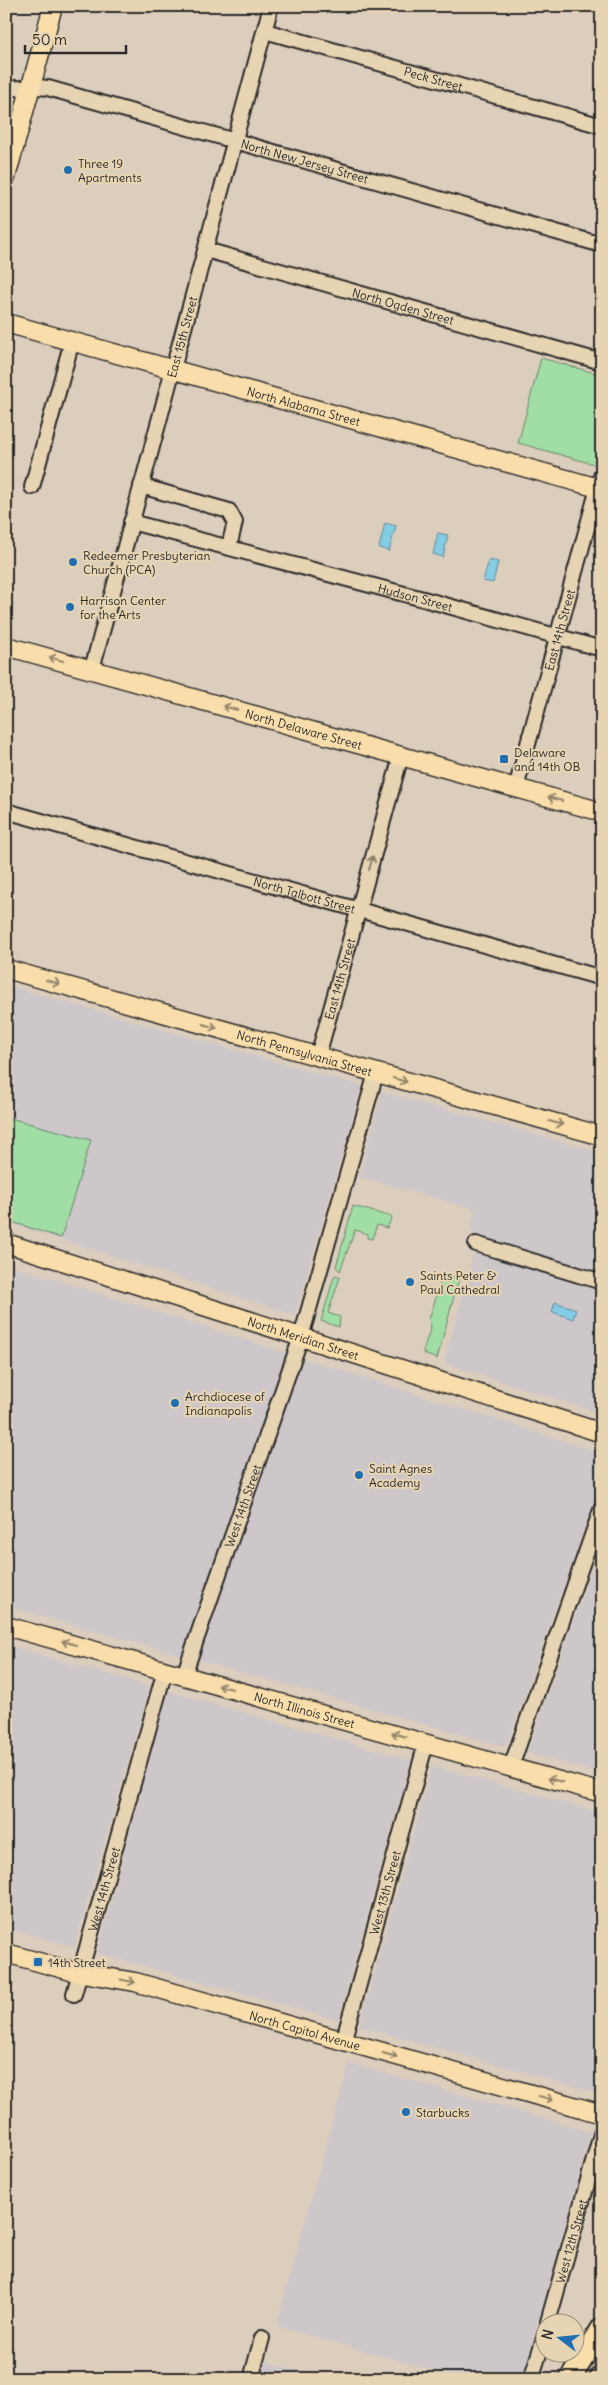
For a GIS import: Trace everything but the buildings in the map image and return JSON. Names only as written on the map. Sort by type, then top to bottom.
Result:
[{"type":"highway","points":[[570,2379],[599,2330]]},
{"type":"main road","points":[[6,177],[53,6]]},
{"type":"main road","name":"North Alabama Street","points":[[6,323],[600,484]]},
{"type":"main road","name":"North Delaware Street","points":[[6,646],[602,812]]},
{"type":"main road","name":"North Pennsylvania Street","points":[[6,969],[602,1136]]},
{"type":"main road","name":"North Meridian Street","points":[[6,1242],[602,1433]]},
{"type":"main road","name":"North Illinois Street","points":[[6,1626],[602,1793]]},
{"type":"main road","name":"North Capitol Avenue","points":[[6,1953],[80,1973],[135,1982],[602,2114]]},
{"type":"street","name":"East 15th Street","points":[[92,669],[272,6]]},
{"type":"street","name":"Peck Street","points":[[265,31],[602,126]]},
{"type":"street","name":"North New Jersey Street","points":[[6,87],[48,88],[602,245]]},
{"type":"street","name":"North Ogden Street","points":[[206,250],[602,362]]},
{"type":"street","points":[[32,487],[72,340]]},
{"type":"street","name":"East 14th Street","points":[[516,788],[600,484]]},
{"type":"street","points":[[141,486],[229,512],[235,522],[229,547]]},
{"type":"street","name":"Hudson Street","points":[[131,522],[602,649]]},
{"type":"street","name":"East 14th Street","points":[[318,1056],[401,756]]},
{"type":"street","name":"North Talbott Street","points":[[6,812],[602,978]]},
{"type":"street","points":[[301,1337],[376,1073]]},
{"type":"street","points":[[476,1244],[602,1282]]},
{"type":"street","name":"West 14th Street","points":[[184,1675],[301,1337]]},
{"type":"street","points":[[511,1767],[602,1507]]},
{"type":"street","name":"West 14th Street","points":[[74,1994],[164,1670]]},
{"type":"street","name":"West 13th Street","points":[[343,2042],[426,1743]]},
{"type":"street","name":"West 12th Street","points":[[551,2312],[602,2131]]},
{"type":"street","points":[[251,2379],[262,2338]]},
{"type":"street","points":[[532,2379],[537,2362]]},
{"type":"shaded area","points":[[6,985],[362,1086],[295,1315],[6,1222]]},
{"type":"shaded area","points":[[382,1092],[602,1153],[602,1414],[444,1363],[476,1244],[471,1227],[475,1213],[471,1208],[359,1177]]},
{"type":"shaded area","points":[[6,1264],[602,1453],[602,1479],[506,1747],[6,1606]]},
{"type":"shaded area","points":[[602,1539],[602,1774],[527,1753]]},
{"type":"shaded area","points":[[6,1645],[150,1686],[74,1947],[6,1928]]},
{"type":"shaded area","points":[[168,1691],[411,1760],[338,2020],[97,1953]]},
{"type":"shaded area","points":[[432,1766],[602,1813],[602,2087],[600,2094],[359,2026]]},
{"type":"shaded area","points":[[349,2063],[591,2132],[541,2312],[536,2312],[536,2332],[523,2379],[465,2379],[279,2327],[278,2319]]},
{"type":"shaded area","points":[[256,2359],[328,2379],[251,2379]]},
{"type":"green space","points":[[541,358],[602,375],[602,449],[597,465],[518,443]]},
{"type":"green space","points":[[6,1117],[91,1140],[61,1238],[6,1220]]},
{"type":"green space","points":[[353,1206],[392,1217],[387,1228],[377,1225],[372,1239],[367,1238],[368,1234],[355,1230],[340,1271],[336,1267]]},
{"type":"green space","points":[[446,1274],[459,1278],[437,1359],[424,1354],[423,1351],[431,1327],[429,1319],[443,1276]]},
{"type":"green space","points":[[336,1275],[340,1277],[328,1313],[340,1317],[339,1327],[321,1321]]},
{"type":"water","points":[[385,523],[396,526],[389,551],[379,548]]},
{"type":"water","points":[[438,533],[448,535],[443,557],[433,554]]},
{"type":"water","points":[[489,560],[498,562],[493,583],[483,581]]},
{"type":"water","points":[[555,1302],[576,1309],[573,1319],[552,1312]]},
{"type":"place","name":"Three 19 Apartments","points":[[68,170]]},
{"type":"place","name":"Redeemer Presbyterian Church (PCA)","points":[[73,562]]},
{"type":"place","name":"Harrison Center for the Arts","points":[[70,607]]},
{"type":"place","name":"Delaware and 14th OB","points":[[504,759]]},
{"type":"place","name":"Saints Peter & Paul Cathedral","points":[[410,1282]]},
{"type":"place","name":"Archdiocese of Indianapolis","points":[[175,1403]]},
{"type":"place","name":"Saint Agnes Academy","points":[[359,1475]]},
{"type":"place","name":"14th Street","points":[[38,1962]]},
{"type":"place","name":"Starbucks","points":[[406,2112]]}]
